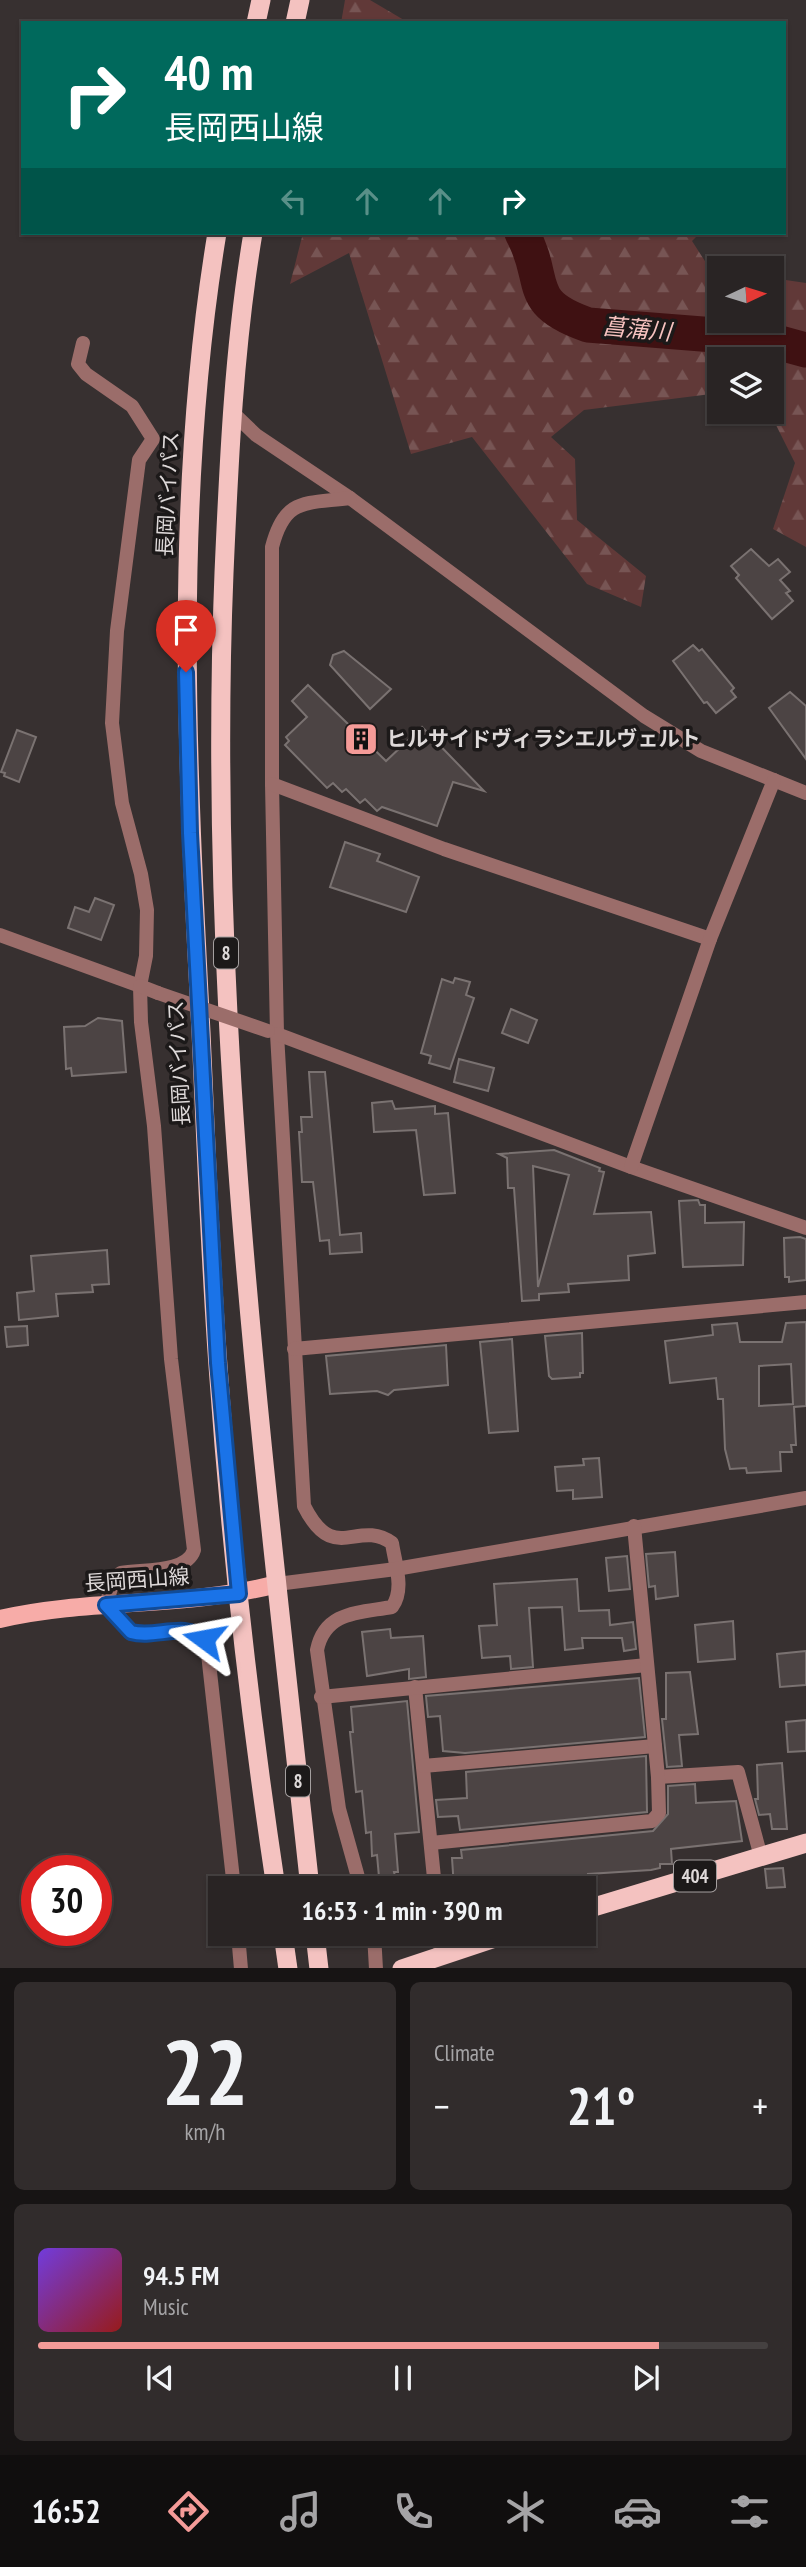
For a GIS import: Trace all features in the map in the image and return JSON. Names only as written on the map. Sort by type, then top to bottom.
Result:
[{"type":"highway","points":[[256,21],[261,0]]},
{"type":"highway","points":[[295,21],[300,0]]},
{"type":"highway","name":"長岡バイパス","points":[[217,235],[197,383],[186,594],[191,854],[218,1363],[246,1675],[274,1876]]},
{"type":"highway","name":"8","points":[[253,235],[230,411],[220,659],[222,874],[242,1210],[277,1584],[309,1876]]},
{"type":"highway","name":"404","points":[[596,1906],[806,1843]]},
{"type":"highway","points":[[284,1946],[288,1968]]},
{"type":"highway","points":[[316,1946],[319,1967]]},
{"type":"highway","points":[[405,1968],[467,1946]]},
{"type":"main road","name":"長岡西山線","points":[[0,1619],[44,1610],[239,1594],[277,1584]]},
{"type":"street","points":[[83,343],[78,364],[86,374],[132,406],[153,439],[139,460],[117,631],[112,723],[122,803],[142,874],[147,910],[146,956],[140,986],[154,1126],[171,1359],[194,1550],[192,1558],[180,1566],[121,1573],[114,1578],[106,1605],[131,1632],[156,1634],[184,1630],[199,1635],[207,1645],[233,1876]]},
{"type":"street","points":[[230,411],[256,435],[350,498],[644,716],[701,751],[806,793]]},
{"type":"street","points":[[350,498],[297,506],[285,513],[277,527],[272,547],[273,1032],[304,1506],[312,1521],[328,1536],[340,1539],[384,1537],[392,1543],[399,1598],[392,1607],[340,1618],[320,1634],[317,1650],[321,1697],[339,1809],[359,1876]]},
{"type":"street","points":[[631,1167],[710,939],[774,780]]},
{"type":"street","points":[[272,784],[444,849],[710,939]]},
{"type":"street","points":[[0,935],[273,1032],[631,1167],[806,1228]]},
{"type":"street","points":[[294,1349],[806,1302]]},
{"type":"street","points":[[277,1584],[396,1569],[806,1497]]},
{"type":"street","points":[[431,1843],[652,1821],[659,1813],[658,1777],[634,1526]]},
{"type":"street","points":[[321,1697],[647,1665]]},
{"type":"street","points":[[415,1687],[434,1876]]},
{"type":"street","points":[[423,1766],[654,1746]]},
{"type":"street","points":[[658,1777],[738,1772],[761,1857]]},
{"type":"street","points":[[239,1946],[240,1968]]},
{"type":"street","points":[[375,1946],[376,1968]]},
{"type":"street","points":[[440,1946],[441,1954]]},
{"type":"green space","points":[[345,0],[370,0],[406,21],[341,21]]},
{"type":"green space","points":[[302,235],[698,235],[692,241],[707,264],[707,333],[752,333],[761,347],[707,347],[707,395],[584,410],[551,437],[575,459],[577,520],[646,576],[641,607],[587,584],[472,437],[411,454],[349,253],[290,284]]},
{"type":"green space","points":[[784,280],[806,283],[806,547],[773,529],[795,463],[776,424],[784,424],[784,347],[772,347],[766,333],[784,333]]},
{"type":"building","points":[[751,549],[769,566],[778,559],[790,572],[780,580],[790,591],[786,593],[793,601],[772,619],[736,578],[739,575],[731,566]]},
{"type":"building","points":[[693,645],[699,651],[702,649],[734,688],[731,691],[736,697],[716,713],[707,702],[704,703],[673,661]]},
{"type":"building","points":[[344,651],[391,689],[370,709],[330,665],[333,655]]},
{"type":"building","name":"ヒルサイドヴィラシエルヴェルト","points":[[308,685],[386,761],[422,727],[484,791],[453,782],[437,826],[382,807],[377,811],[365,799],[360,803],[346,789],[342,792],[333,783],[327,788],[285,745],[289,741],[286,737],[307,717],[292,701]]},
{"type":"building","points":[[790,692],[806,706],[806,759],[769,708]]},
{"type":"building","points":[[17,730],[36,737],[19,782],[1,772]]},
{"type":"building","points":[[345,842],[380,854],[377,861],[419,877],[406,912],[330,887]]},
{"type":"building","points":[[95,898],[114,905],[101,940],[68,928],[75,907],[89,912]]},
{"type":"building","points":[[455,978],[470,982],[466,995],[474,998],[450,1069],[429,1063],[431,1056],[421,1053],[442,979],[453,983]]},
{"type":"building","points":[[511,1009],[537,1020],[528,1043],[502,1033]]},
{"type":"building","points":[[98,1018],[122,1021],[126,1072],[72,1076],[71,1068],[66,1069],[64,1027],[85,1026]]},
{"type":"building","points":[[459,1059],[494,1068],[488,1091],[454,1082]]},
{"type":"building","points":[[309,1072],[325,1072],[340,1235],[361,1233],[362,1252],[330,1254],[329,1240],[320,1241],[313,1182],[302,1182],[299,1132],[302,1132],[301,1117],[312,1117]]},
{"type":"building","points":[[392,1101],[395,1109],[435,1106],[435,1114],[448,1113],[455,1193],[424,1195],[416,1130],[374,1132],[372,1103]]},
{"type":"building","points":[[554,1150],[600,1168],[599,1171],[604,1172],[594,1214],[651,1212],[655,1253],[628,1256],[629,1280],[568,1284],[569,1292],[539,1294],[539,1300],[522,1301],[514,1188],[508,1188],[507,1158],[499,1154]],"holes":[[[533,1166],[569,1175],[538,1287]]]},
{"type":"building","points":[[698,1200],[700,1205],[705,1205],[705,1223],[744,1222],[743,1265],[683,1267],[679,1201]]},
{"type":"building","points":[[784,1238],[806,1239],[806,1280],[789,1282],[789,1277],[785,1277]]},
{"type":"building","points":[[107,1250],[109,1284],[92,1285],[93,1292],[56,1294],[58,1316],[19,1320],[17,1293],[34,1291],[31,1256]]},
{"type":"building","points":[[806,1322],[806,1406],[794,1407],[796,1445],[791,1445],[792,1452],[780,1452],[781,1471],[747,1473],[746,1468],[730,1469],[725,1449],[723,1399],[718,1399],[716,1378],[670,1383],[665,1341],[713,1335],[712,1325],[737,1323],[740,1342],[782,1342],[786,1323]],"holes":[[[791,1364],[793,1404],[759,1406],[759,1366]]]},
{"type":"building","points":[[27,1326],[28,1345],[7,1347],[5,1327]]},
{"type":"building","points":[[582,1333],[583,1373],[580,1373],[580,1377],[552,1379],[549,1376],[545,1336]]},
{"type":"building","points":[[512,1339],[518,1431],[489,1433],[480,1342]]},
{"type":"building","points":[[446,1345],[448,1385],[394,1390],[388,1395],[377,1391],[330,1394],[326,1356]]},
{"type":"building","points":[[599,1458],[602,1497],[573,1499],[573,1490],[557,1491],[555,1467],[584,1465],[583,1459]]},
{"type":"building","points":[[675,1552],[678,1596],[656,1599],[655,1586],[649,1587],[646,1554]]},
{"type":"building","points":[[627,1556],[630,1589],[609,1591],[606,1558]]},
{"type":"building","points":[[577,1579],[579,1611],[609,1610],[610,1625],[633,1622],[636,1649],[624,1651],[622,1638],[582,1638],[583,1648],[565,1650],[562,1607],[529,1608],[533,1667],[511,1669],[510,1656],[482,1658],[479,1626],[497,1625],[494,1584]]},
{"type":"building","points":[[733,1621],[735,1659],[698,1662],[695,1625]]},
{"type":"building","points":[[390,1629],[391,1638],[423,1636],[426,1677],[409,1679],[409,1669],[367,1676],[362,1632]]},
{"type":"building","points":[[806,1651],[806,1685],[780,1687],[777,1654]]},
{"type":"building","points":[[690,1672],[698,1734],[679,1735],[682,1766],[667,1767],[662,1719],[666,1719],[666,1673]]},
{"type":"building","points":[[639,1678],[645,1737],[465,1753],[443,1751],[440,1716],[428,1717],[426,1696]]},
{"type":"building","points":[[407,1701],[419,1832],[395,1834],[398,1872],[394,1872],[395,1876],[379,1876],[377,1855],[372,1856],[371,1832],[366,1833],[362,1791],[356,1792],[350,1732],[353,1732],[351,1707]]},
{"type":"building","points":[[806,1720],[806,1751],[788,1752],[786,1722]]},
{"type":"building","points":[[646,1756],[647,1812],[460,1830],[458,1816],[438,1817],[436,1800],[467,1798],[466,1772]]},
{"type":"building","points":[[782,1763],[787,1829],[772,1829],[770,1814],[759,1815],[755,1799],[758,1799],[757,1765]]},
{"type":"building","points":[[695,1784],[696,1803],[736,1801],[742,1841],[671,1849],[672,1864],[660,1864],[660,1868],[651,1870],[588,1876],[453,1876],[452,1858],[462,1858],[461,1850],[653,1831],[668,1814],[668,1786]]},
{"type":"building","points":[[783,1868],[785,1887],[767,1888],[765,1869]]},
{"type":"waterway","name":"菖蒲川","points":[[523,235],[545,299],[567,316],[588,325],[765,339],[806,350]]},
{"type":"place","name":"ヒルサイドヴィラシエルヴェルト","points":[[361,739]]},
{"type":"route","points":[[186,672],[190,833],[218,1363],[226,1478],[239,1594],[106,1605],[131,1632],[156,1634],[184,1630],[204,1639]]}]
